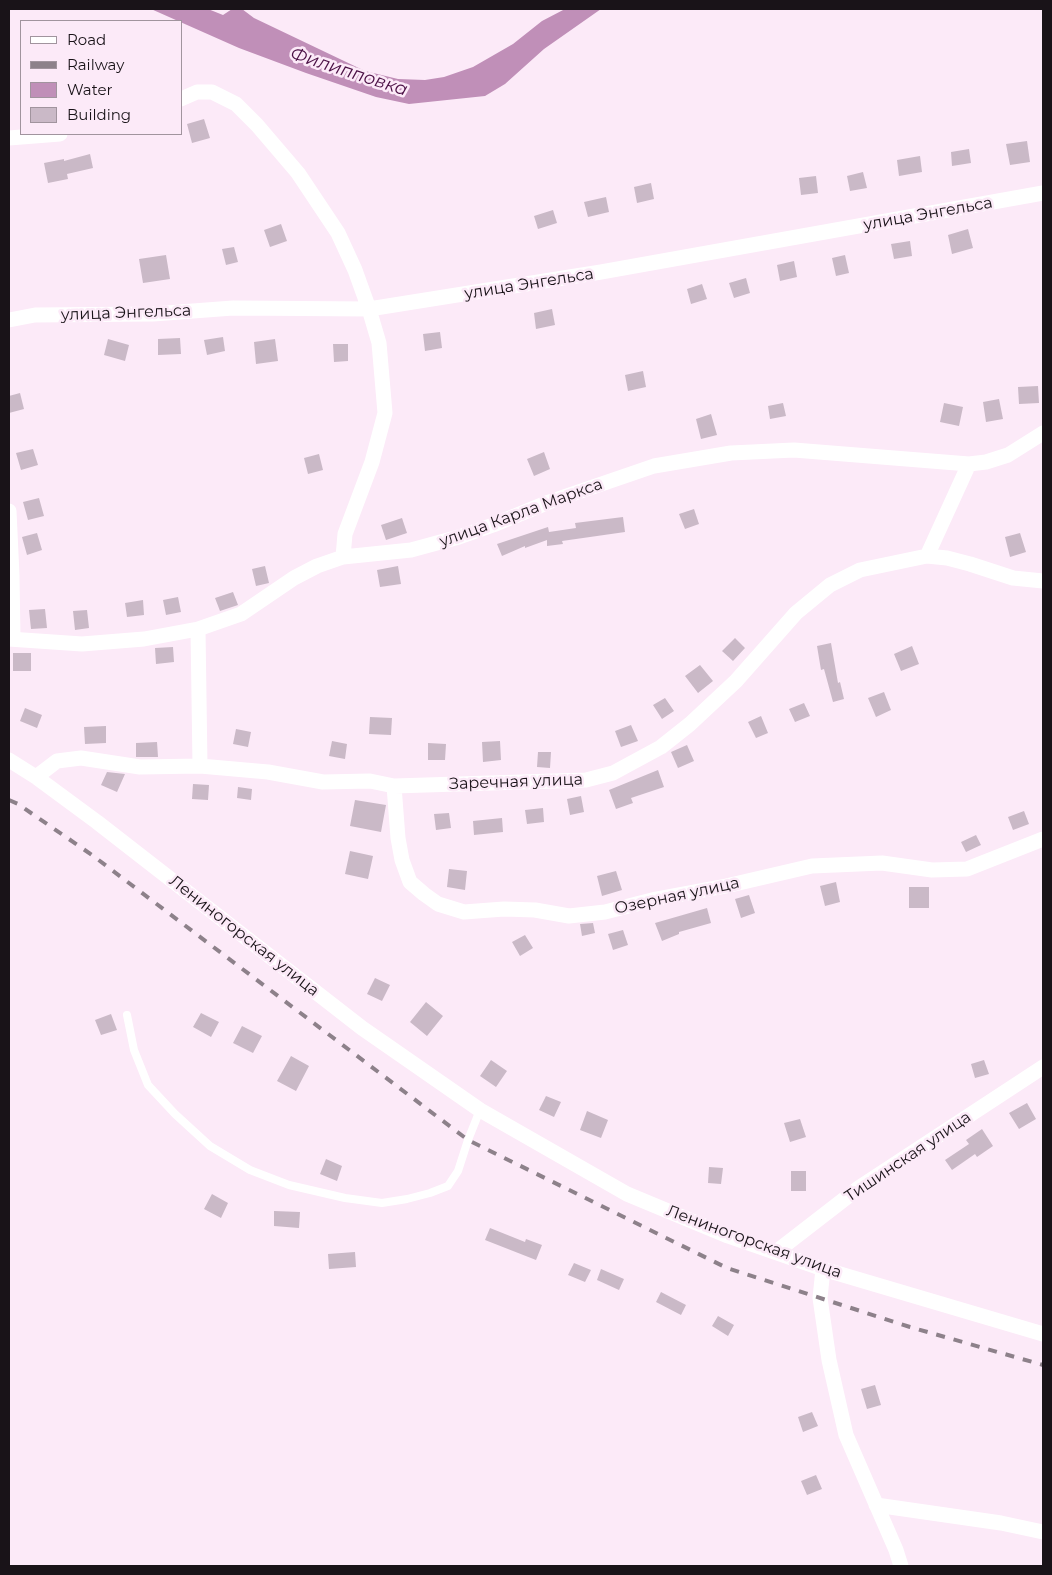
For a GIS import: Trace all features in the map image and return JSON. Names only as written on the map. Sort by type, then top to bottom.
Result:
[{"type":"street","points":[[182,99],[197,92],[212,92],[236,104],[257,125],[298,173],[338,233],[355,270],[369,309],[379,343],[385,413],[372,462],[345,534],[343,557]]},
{"type":"street","points":[[9,138],[47,135]]},
{"type":"street","name":"улица Энгельса","points":[[9,320],[35,315],[153,314],[233,308],[369,309],[610,271],[1043,192]]},
{"type":"street","name":"улица Карла Маркса","points":[[11,639],[60,644],[82,644],[144,639],[198,630],[241,614],[294,578],[317,566],[343,557],[419,548],[493,525],[549,502],[654,466],[731,453],[794,450],[969,464],[986,462],[1008,455],[1043,433]]},
{"type":"street","points":[[927,556],[969,464]]},
{"type":"street","points":[[9,511],[12,575],[11,639]]},
{"type":"street","name":"Заречная улица","points":[[36,777],[57,761],[81,758],[140,767],[200,766],[268,772],[323,782],[370,781],[394,786],[586,780],[613,773],[661,747],[690,724],[736,681],[796,613],[830,585],[860,570],[927,556],[947,558],[1013,578],[1043,581]]},
{"type":"street","points":[[198,630],[200,766]]},
{"type":"street","name":"Лениногорская улица","points":[[9,760],[36,777],[97,822],[362,1028],[480,1110],[626,1194],[728,1236],[823,1269],[1043,1334]]},
{"type":"street","name":"Озерная улица","points":[[394,786],[398,838],[402,860],[410,882],[438,904],[464,912],[504,909],[535,910],[569,916],[605,912],[812,866],[882,863],[932,870],[967,868],[1043,839]]},
{"type":"street","name":"Тишинская улица","points":[[776,1252],[860,1187],[1043,1067]]},
{"type":"street","points":[[823,1269],[820,1298],[829,1360],[846,1435],[896,1550],[901,1566]]},
{"type":"street","points":[[876,1505],[1001,1523],[1043,1532]]},
{"type":"lane","points":[[127,1015],[134,1050],[148,1085],[175,1114],[210,1146],[250,1170],[288,1185],[345,1198],[382,1203],[407,1199],[448,1186],[458,1171],[480,1110]]},
{"type":"water","name":"Филипповка","points":[[151,9],[208,9],[223,15],[232,9],[242,9],[254,18],[365,71],[398,79],[425,80],[444,77],[473,67],[513,44],[542,21],[565,9],[601,9],[544,49],[505,84],[485,96],[409,104],[376,97],[306,73],[239,48],[182,23],[182,20],[176,20]]},
{"type":"building","points":[[204,119],[210,138],[192,143],[187,124]]},
{"type":"building","points":[[1027,141],[1030,162],[1010,165],[1006,144]]},
{"type":"building","points":[[969,149],[971,163],[952,166],[951,152]]},
{"type":"building","points":[[90,154],[93,168],[67,174],[68,179],[48,183],[44,163],[64,159],[64,161]]},
{"type":"building","points":[[920,156],[922,172],[899,176],[897,160]]},
{"type":"building","points":[[863,172],[867,188],[850,191],[847,176]]},
{"type":"building","points":[[816,176],[818,193],[801,195],[799,178]]},
{"type":"building","points":[[651,183],[654,199],[637,203],[634,187]]},
{"type":"building","points":[[606,197],[609,212],[588,217],[584,202]]},
{"type":"building","points":[[553,210],[557,223],[538,229],[534,216]]},
{"type":"building","points":[[281,224],[287,241],[270,247],[264,230]]},
{"type":"building","points":[[968,229],[973,248],[952,254],[948,235]]},
{"type":"building","points":[[910,241],[912,256],[894,259],[891,244]]},
{"type":"building","points":[[234,247],[238,262],[226,265],[222,249]]},
{"type":"building","points":[[166,255],[170,279],[143,283],[139,259]]},
{"type":"building","points":[[845,255],[849,273],[836,276],[832,258]]},
{"type":"building","points":[[794,261],[797,277],[780,281],[777,265]]},
{"type":"building","points":[[746,278],[750,293],[734,298],[729,283]]},
{"type":"building","points":[[702,284],[707,299],[691,304],[687,289]]},
{"type":"building","points":[[552,309],[555,325],[536,329],[534,313]]},
{"type":"building","points":[[440,332],[442,348],[425,351],[423,334]]},
{"type":"building","points":[[223,337],[225,351],[207,355],[204,340]]},
{"type":"building","points":[[180,338],[181,354],[158,355],[158,339]]},
{"type":"building","points":[[108,339],[129,345],[125,361],[104,355]]},
{"type":"building","points":[[275,339],[278,361],[256,364],[254,342]]},
{"type":"building","points":[[333,344],[348,344],[348,361],[334,362]]},
{"type":"building","points":[[643,371],[646,387],[628,391],[625,375]]},
{"type":"building","points":[[1038,386],[1039,403],[1019,404],[1018,387]]},
{"type":"building","points":[[20,393],[24,409],[9,413],[9,396]]},
{"type":"building","points":[[999,399],[1003,419],[986,422],[983,402]]},
{"type":"building","points":[[783,403],[786,416],[770,419],[768,406]]},
{"type":"building","points":[[944,403],[963,407],[959,426],[940,422]]},
{"type":"building","points":[[711,414],[717,435],[701,439],[696,419]]},
{"type":"building","points":[[33,449],[38,465],[21,470],[16,453]]},
{"type":"building","points":[[544,452],[550,469],[534,476],[527,459]]},
{"type":"building","points":[[319,454],[323,470],[308,474],[304,458]]},
{"type":"building","points":[[39,498],[44,516],[28,520],[23,502]]},
{"type":"building","points":[[694,509],[699,524],[685,529],[679,514]]},
{"type":"building","points":[[623,517],[625,532],[562,541],[563,544],[547,546],[547,540],[525,548],[525,546],[502,556],[497,544],[548,527],[549,532],[576,528],[575,523]]},
{"type":"building","points":[[402,518],[407,533],[386,540],[381,525]]},
{"type":"building","points":[[37,533],[42,550],[27,555],[22,537]]},
{"type":"building","points":[[1020,533],[1026,552],[1010,557],[1005,537]]},
{"type":"building","points":[[265,566],[269,583],[256,586],[252,569]]},
{"type":"building","points":[[398,566],[401,584],[380,587],[377,570]]},
{"type":"building","points":[[233,592],[238,605],[220,611],[215,598]]},
{"type":"building","points":[[178,597],[181,612],[166,615],[163,600]]},
{"type":"building","points":[[143,600],[144,615],[127,617],[125,603]]},
{"type":"building","points":[[45,609],[47,628],[31,629],[29,610]]},
{"type":"building","points":[[87,610],[89,628],[75,630],[73,611]]},
{"type":"building","points":[[735,638],[745,648],[733,661],[722,651]]},
{"type":"building","points":[[831,643],[838,683],[840,682],[844,699],[833,702],[824,669],[821,670],[817,646]]},
{"type":"building","points":[[912,646],[919,664],[901,671],[894,654]]},
{"type":"building","points":[[173,647],[174,662],[156,664],[155,648]]},
{"type":"building","points":[[13,653],[31,653],[31,671],[13,671]]},
{"type":"building","points":[[700,665],[713,681],[698,693],[685,676]]},
{"type":"building","points":[[884,692],[891,710],[876,717],[868,698]]},
{"type":"building","points":[[665,698],[674,711],[662,719],[653,705]]},
{"type":"building","points":[[804,703],[810,716],[795,722],[789,709]]},
{"type":"building","points":[[25,708],[42,715],[37,728],[20,721]]},
{"type":"building","points":[[761,716],[768,733],[756,738],[748,722]]},
{"type":"building","points":[[370,717],[392,718],[391,735],[369,734]]},
{"type":"building","points":[[631,725],[638,741],[621,747],[615,731]]},
{"type":"building","points":[[106,726],[106,743],[85,744],[84,727]]},
{"type":"building","points":[[236,729],[251,732],[248,747],[233,744]]},
{"type":"building","points":[[332,741],[347,744],[345,759],[329,756]]},
{"type":"building","points":[[500,741],[501,760],[483,762],[482,742]]},
{"type":"building","points":[[157,742],[158,757],[136,757],[136,743]]},
{"type":"building","points":[[428,743],[446,744],[445,760],[428,760]]},
{"type":"building","points":[[687,745],[694,761],[678,768],[671,752]]},
{"type":"building","points":[[538,752],[551,752],[550,768],[537,767]]},
{"type":"building","points":[[658,770],[664,787],[631,798],[633,803],[616,809],[609,790]]},
{"type":"building","points":[[107,772],[125,774],[117,792],[101,785]]},
{"type":"building","points":[[193,784],[209,785],[208,800],[192,799]]},
{"type":"building","points":[[238,787],[252,789],[251,800],[237,798]]},
{"type":"building","points":[[581,796],[584,812],[570,815],[567,799]]},
{"type":"building","points":[[355,800],[386,805],[381,832],[350,826]]},
{"type":"building","points":[[543,808],[544,822],[527,824],[525,810]]},
{"type":"building","points":[[1024,811],[1029,824],[1013,830],[1008,817]]},
{"type":"building","points":[[449,813],[451,828],[436,830],[434,814]]},
{"type":"building","points":[[502,818],[503,832],[474,835],[473,821]]},
{"type":"building","points":[[976,835],[981,845],[966,852],[961,842]]},
{"type":"building","points":[[350,851],[373,856],[368,879],[345,874]]},
{"type":"building","points":[[449,869],[467,871],[465,890],[447,887]]},
{"type":"building","points":[[616,871],[622,890],[602,896],[597,876]]},
{"type":"building","points":[[836,882],[840,902],[825,906],[820,886]]},
{"type":"building","points":[[909,887],[929,887],[929,908],[909,908]]},
{"type":"building","points":[[749,895],[755,913],[741,918],[735,899]]},
{"type":"building","points":[[707,908],[711,923],[679,932],[679,934],[662,941],[655,923]]},
{"type":"building","points":[[593,923],[595,933],[582,936],[580,924]]},
{"type":"building","points":[[623,930],[628,945],[613,950],[608,934]]},
{"type":"building","points":[[525,935],[533,948],[520,956],[512,942]]},
{"type":"building","points":[[375,978],[390,985],[382,1001],[367,994]]},
{"type":"building","points":[[426,1002],[443,1016],[427,1036],[410,1022]]},
{"type":"building","points":[[201,1013],[219,1022],[211,1037],[193,1027]]},
{"type":"building","points":[[111,1014],[117,1030],[101,1035],[95,1020]]},
{"type":"building","points":[[242,1026],[262,1036],[253,1053],[233,1043]]},
{"type":"building","points":[[291,1056],[309,1066],[296,1091],[277,1081]]},
{"type":"building","points":[[491,1060],[507,1071],[496,1087],[480,1076]]},
{"type":"building","points":[[984,1060],[989,1074],[975,1078],[971,1064]]},
{"type":"building","points":[[546,1096],[561,1102],[554,1117],[539,1110]]},
{"type":"building","points":[[1027,1103],[1036,1119],[1019,1129],[1009,1113]]},
{"type":"building","points":[[587,1111],[608,1120],[601,1138],[580,1130]]},
{"type":"building","points":[[800,1119],[806,1137],[790,1142],[784,1123]]},
{"type":"building","points":[[982,1129],[993,1146],[977,1157],[975,1154],[952,1170],[945,1160],[969,1144],[966,1140]]},
{"type":"building","points":[[326,1159],[342,1166],[337,1181],[320,1174]]},
{"type":"building","points":[[709,1167],[723,1168],[721,1184],[708,1183]]},
{"type":"building","points":[[791,1171],[806,1171],[806,1191],[791,1191]]},
{"type":"building","points":[[212,1194],[228,1203],[221,1218],[204,1209]]},
{"type":"building","points":[[274,1211],[300,1212],[299,1228],[274,1226]]},
{"type":"building","points":[[490,1228],[525,1242],[526,1239],[542,1245],[536,1260],[485,1240]]},
{"type":"building","points":[[355,1252],[356,1267],[329,1269],[328,1254]]},
{"type":"building","points":[[574,1263],[591,1270],[585,1282],[568,1275]]},
{"type":"building","points":[[601,1269],[624,1279],[619,1290],[597,1280]]},
{"type":"building","points":[[661,1292],[686,1305],[681,1315],[656,1302]]},
{"type":"building","points":[[718,1316],[734,1325],[728,1336],[712,1326]]},
{"type":"building","points":[[875,1385],[881,1405],[867,1409],[861,1389]]},
{"type":"building","points":[[812,1412],[818,1426],[803,1432],[798,1417]]},
{"type":"building","points":[[816,1475],[822,1489],[807,1495],[801,1481]]},
{"type":"railway","points":[[9,800],[18,804],[92,855],[468,1140],[727,1268],[910,1327],[1043,1365]]}]
